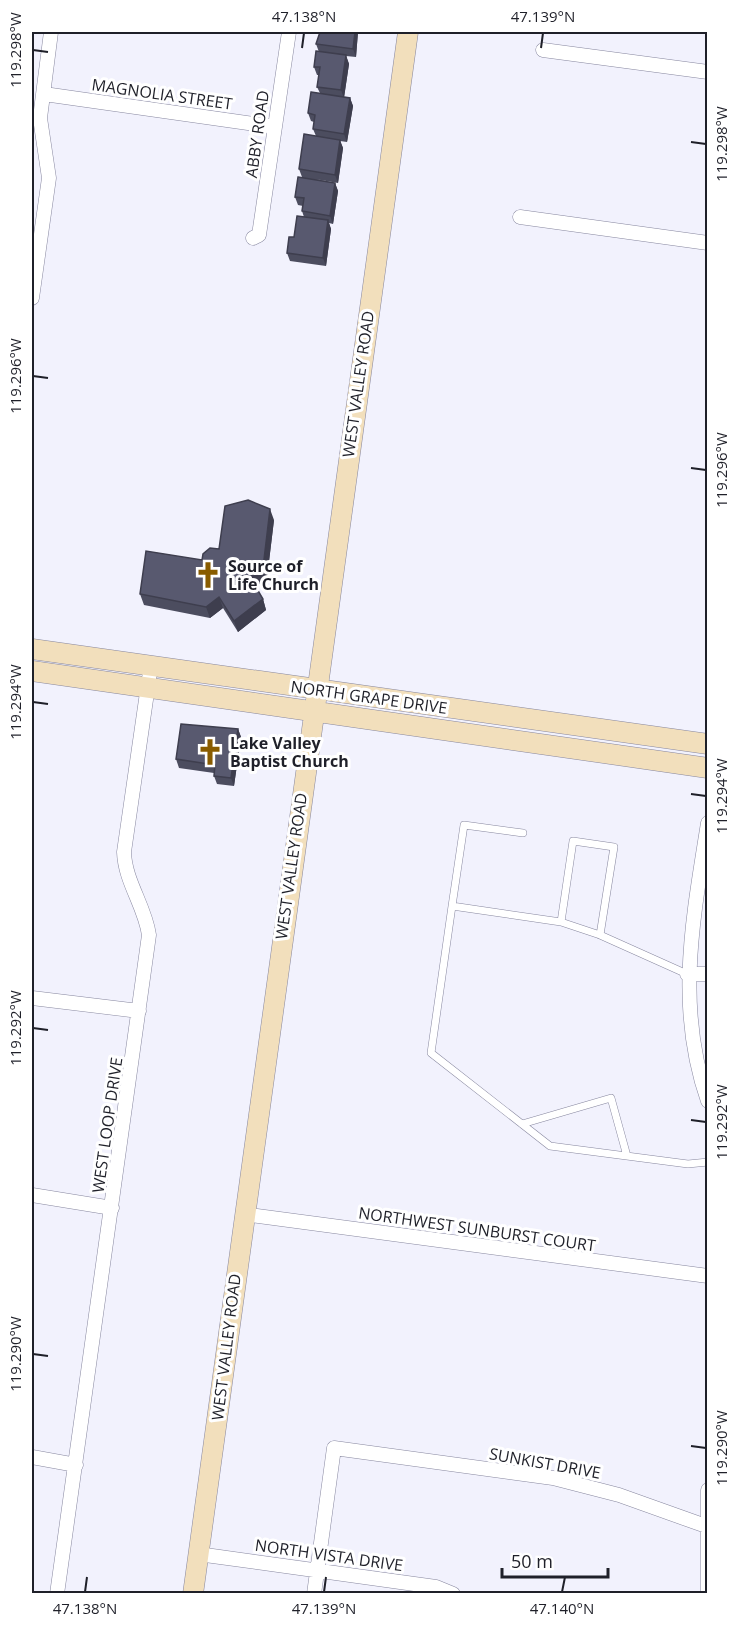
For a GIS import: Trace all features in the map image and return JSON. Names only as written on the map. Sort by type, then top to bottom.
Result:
[{"type":"main road","name":"WEST VALLEY ROAD","points":[[193,1593],[312,713],[408,32]]},
{"type":"main road","name":"NORTH GRAPE DRIVE","points":[[32,649],[708,744]]},
{"type":"main road","name":"NORTH GRAPE DRIVE","points":[[32,671],[312,713],[708,768]]},
{"type":"street","points":[[32,298],[49,178],[40,118],[51,32]]},
{"type":"street","name":"ABBY ROAD","points":[[253,238],[259,235],[289,32]]},
{"type":"street","points":[[543,50],[708,72]]},
{"type":"street","name":"MAGNOLIA STREET","points":[[44,94],[275,127]]},
{"type":"street","points":[[520,217],[708,243]]},
{"type":"street","name":"WEST LOOP DRIVE","points":[[57,1593],[149,935],[147,917],[125,870],[124,852],[152,665]]},
{"type":"street","points":[[708,823],[687,974],[694,1053],[708,1101]]},
{"type":"street","points":[[687,974],[708,974]]},
{"type":"street","points":[[32,998],[139,1011]]},
{"type":"street","points":[[32,1195],[112,1208]]},
{"type":"street","name":"NORTHWEST SUNBURST COURT","points":[[243,1215],[708,1276]]},
{"type":"street","name":"SUNKIST DRIVE","points":[[318,1570],[331,1445],[553,1478],[619,1495],[705,1526]]},
{"type":"street","points":[[32,1456],[76,1465]]},
{"type":"street","points":[[708,1490],[705,1526],[708,1592]]},
{"type":"street","name":"NORTH VISTA DRIVE","points":[[198,1554],[436,1587],[453,1593]]},
{"type":"street","points":[[315,1593],[318,1570]]},
{"type":"lane","points":[[523,833],[464,825],[431,1053],[550,1146],[687,1164],[708,1162]]},
{"type":"lane","points":[[561,922],[573,841],[614,846],[600,935]]},
{"type":"lane","points":[[452,906],[561,922],[600,935],[687,974]]},
{"type":"lane","points":[[522,1124],[611,1098],[627,1156]]},
{"type":"building","points":[[320,32],[355,32],[353,49],[316,44]]},
{"type":"building","points":[[316,51],[346,55],[341,90],[317,87],[320,67],[314,67]]},
{"type":"building","points":[[311,92],[350,98],[344,134],[313,129],[315,115],[308,113]]},
{"type":"building","points":[[304,134],[340,140],[335,175],[299,169]]},
{"type":"building","points":[[298,177],[335,183],[330,216],[302,211],[304,198],[295,197]]},
{"type":"building","points":[[297,216],[328,220],[323,258],[287,253],[289,237],[294,237]]},
{"type":"building","name":"Source of Life Church","points":[[248,500],[270,509],[263,568],[250,577],[263,599],[234,621],[219,597],[206,607],[140,594],[146,551],[202,560],[203,554],[210,548],[219,549],[225,506]]},
{"type":"building","name":"Lake Valley Baptist Church","points":[[181,724],[238,729],[231,778],[214,776],[215,765],[176,759]]},
{"type":"place","name":"Source of Life Church","points":[[208,575]]},
{"type":"place","name":"Lake Valley Baptist Church","points":[[210,752]]}]
